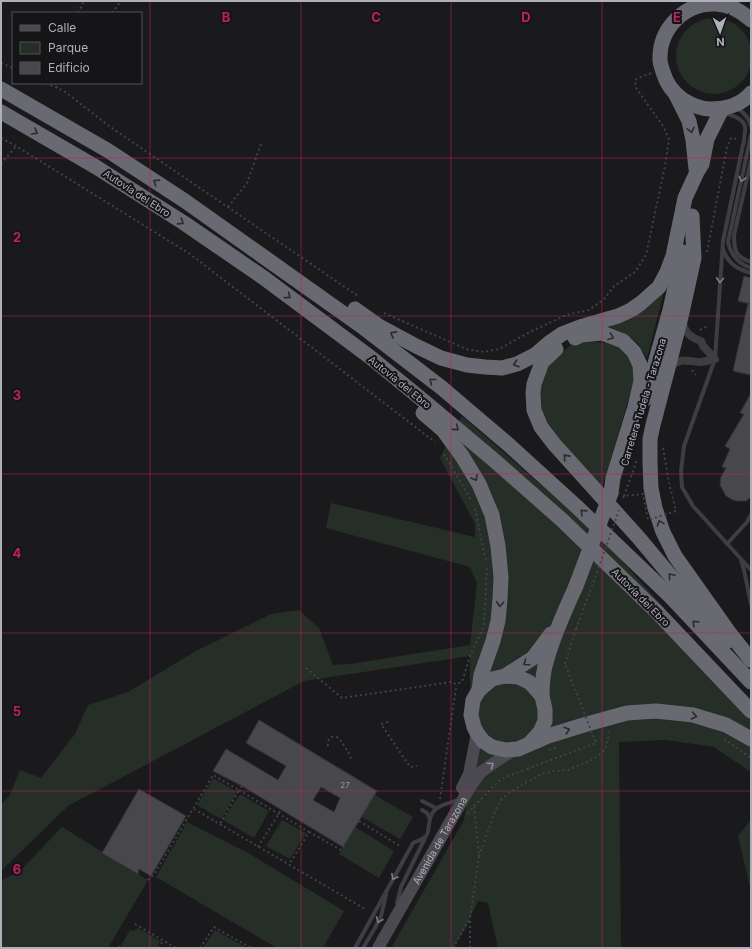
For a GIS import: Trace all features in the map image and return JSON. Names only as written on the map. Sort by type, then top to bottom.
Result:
[{"type":"highway","points":[[662,70],[660,61],[662,42],[670,25],[687,6],[722,3],[740,11],[751,20]]},
{"type":"highway","name":"Carretera Tudela - Tarazona","points":[[542,696],[543,676],[546,660],[560,623],[576,586],[619,497],[622,474],[650,384],[670,310],[692,216],[697,172],[694,140],[689,121],[676,95],[665,79],[662,70]]},
{"type":"highway","name":"Autovía del Ebro","points":[[1,89],[107,150],[201,212],[364,328],[442,388],[503,440],[576,506],[660,587],[751,682]]},
{"type":"highway","points":[[676,95],[689,104],[705,109],[724,110],[751,93]]},
{"type":"highway","name":"Carretera Tudela - Tarazona","points":[[697,172],[702,164],[707,139],[724,110]]},
{"type":"highway","name":"Autovía del Ebro","points":[[1,112],[96,167],[184,223],[264,278],[370,357],[426,402],[562,520],[657,612],[751,711]]},
{"type":"highway","points":[[201,212],[236,226],[379,326],[416,346],[441,358],[467,365],[502,368],[517,364],[535,355],[562,334],[618,316],[630,310],[641,303],[659,287],[673,256],[685,198],[697,172]]},
{"type":"highway","points":[[692,216],[694,258],[681,317],[650,439],[651,481],[654,508],[674,556],[751,660]]},
{"type":"highway","points":[[313,315],[338,345],[409,400],[443,430],[462,456],[479,484],[492,515],[498,546],[501,577],[498,621],[493,641],[481,675],[479,690]]},
{"type":"highway","points":[[619,497],[613,478],[635,407],[641,381],[640,365],[634,352],[623,341],[602,334],[581,335],[563,343],[542,362],[534,384],[533,393],[534,410],[541,427],[554,444],[638,537],[722,637],[751,669]]},
{"type":"highway","points":[[638,422],[649,416],[660,378],[668,368]]},
{"type":"highway","name":"Carretera Tudela - Tarazona","points":[[505,676],[533,658],[560,623]]},
{"type":"highway","points":[[524,746],[540,732],[545,721],[545,709],[542,696],[529,682],[518,677],[505,676],[492,679],[479,690],[473,700],[471,715],[477,734],[483,741],[492,747],[506,750],[524,746],[587,724],[627,713],[656,711],[693,715],[726,725],[751,739]]},
{"type":"main road","name":"Avenida de Tarazona","points":[[371,948],[466,783],[477,734]]},
{"type":"main road","name":"Avenida de Tarazona","points":[[378,948],[470,787],[481,772],[501,758],[524,746]]},
{"type":"street","points":[[681,317],[688,335],[701,341],[703,346],[715,359]]},
{"type":"street","points":[[668,368],[682,360],[699,362],[715,359]]},
{"type":"lane","points":[[751,126],[749,119],[741,111],[724,110],[722,115],[726,114],[734,116],[743,122],[745,127],[744,140],[722,241],[715,359],[684,446],[680,471],[682,487],[693,506],[751,570]]},
{"type":"lane","points":[[751,135],[728,242],[730,251],[734,257],[742,264],[751,268]]},
{"type":"lane","points":[[751,161],[734,234],[734,242],[735,250],[739,256],[751,262]]},
{"type":"lane","points":[[722,241],[725,255],[729,261],[736,268],[751,273]]},
{"type":"lane","points":[[727,544],[747,522],[751,515]]},
{"type":"lane","points":[[740,558],[751,604]]},
{"type":"lane","name":"Avenida de Tarazona","points":[[422,801],[438,807]]},
{"type":"lane","name":"Avenida de Tarazona","points":[[397,903],[401,887],[428,833],[432,813],[438,807],[455,801]]},
{"type":"lane","points":[[422,810],[427,813],[430,819]]},
{"type":"lane","name":"Avenida de Tarazona","points":[[355,948],[413,843],[425,838]]},
{"type":"lane","name":"Avenida de Tarazona","points":[[363,948],[381,916],[387,889]]},
{"type":"path","points":[[78,12],[84,1]]},
{"type":"path","points":[[113,12],[121,1]]},
{"type":"path","points":[[1,63],[12,68]]},
{"type":"path","points":[[381,312],[466,350],[484,352],[499,349],[566,315],[589,310],[604,299],[614,286],[635,272],[646,255],[665,166],[669,139],[663,126],[636,88],[635,80],[662,70]]},
{"type":"path","points":[[48,84],[64,91],[109,126],[362,299]]},
{"type":"path","points":[[55,84],[56,88]]},
{"type":"path","points":[[56,88],[59,84]]},
{"type":"path","points":[[1,138],[190,254],[438,444]]},
{"type":"path","points":[[706,256],[727,148],[731,138],[740,139]]},
{"type":"path","points":[[228,207],[246,183],[261,144]]},
{"type":"path","points":[[1,164],[16,146]]},
{"type":"path","points":[[694,329],[700,330],[708,326]]},
{"type":"path","points":[[692,370],[696,375]]},
{"type":"path","points":[[619,497],[643,494],[648,520],[676,511],[669,483],[663,446]]},
{"type":"path","points":[[306,668],[342,698],[451,682],[456,684],[462,682],[470,656],[484,626],[487,564],[475,506],[441,450]]},
{"type":"path","points":[[619,497],[636,465]]},
{"type":"path","points":[[467,815],[498,782],[596,743],[564,664],[619,509]]},
{"type":"path","points":[[438,807],[456,688]]},
{"type":"path","points":[[388,722],[381,724],[408,764],[411,766],[417,766]]},
{"type":"path","points":[[478,856],[496,809],[501,800],[509,793],[542,774],[553,770],[568,770],[594,759],[605,750],[609,729]]},
{"type":"path","points":[[587,736],[594,734]]},
{"type":"path","points":[[718,735],[751,758]]},
{"type":"path","points":[[328,746],[327,743],[332,736],[339,738],[350,754],[351,760]]},
{"type":"path","points":[[545,752],[559,747]]},
{"type":"path","points":[[148,880],[155,873],[214,775],[341,850],[375,792]]},
{"type":"path","points":[[220,824],[242,786]]},
{"type":"path","points":[[470,948],[470,918],[478,856],[474,806]]},
{"type":"path","points":[[194,809],[365,909]]},
{"type":"path","points":[[258,846],[281,810]]},
{"type":"path","points":[[359,821],[400,846]]},
{"type":"path","points":[[289,865],[309,832]]},
{"type":"path","points":[[453,948],[470,918]]},
{"type":"path","points":[[135,924],[176,948]]},
{"type":"path","points":[[200,948],[214,927],[251,948]]},
{"type":"path","points":[[158,948],[162,941]]},
{"type":"path","points":[[119,948],[120,946],[123,948]]},
{"type":"green space","points":[[714,18],[729,21],[741,29],[749,41],[752,56],[749,71],[741,83],[729,91],[714,94],[699,91],[687,83],[679,71],[676,56],[679,41],[687,29],[699,21]]},
{"type":"green space","points":[[664,291],[647,358],[639,345],[629,336],[607,327]]},
{"type":"green space","points":[[585,341],[612,345],[624,350],[633,361],[636,374],[602,488],[554,436],[542,411],[540,384],[550,362],[571,345]]},
{"type":"green space","points":[[462,416],[604,540],[708,658],[751,700],[751,772],[714,747],[666,740],[619,742],[621,948],[498,948],[488,903],[478,901],[466,927],[453,948],[391,948],[464,820],[477,737],[470,706],[470,656],[304,681],[68,806],[1,871],[1,804],[9,797],[20,770],[41,778],[75,734],[88,705],[128,692],[196,651],[271,614],[299,610],[319,628],[333,665],[350,664],[470,645],[477,583],[470,567],[326,528],[331,503],[475,537],[475,524],[440,458]]},
{"type":"green space","points":[[213,778],[237,792],[221,819],[197,805]]},
{"type":"green space","points":[[240,794],[269,811],[254,838],[223,820]]},
{"type":"green space","points":[[373,794],[413,817],[400,839],[360,816]]},
{"type":"green space","points":[[282,820],[306,833],[290,859],[266,846]]},
{"type":"green space","points":[[751,820],[751,891],[738,836]]},
{"type":"green space","points":[[187,822],[250,854],[344,911],[323,948],[277,948],[156,877]]},
{"type":"green space","points":[[62,827],[148,880],[108,948],[1,948],[1,883],[4,879],[19,872]]},
{"type":"green space","points":[[355,827],[394,851],[379,878],[339,854]]},
{"type":"green space","points":[[138,928],[160,941],[156,948],[125,948],[121,946],[130,930],[133,931]]},
{"type":"green space","points":[[215,930],[247,948],[203,948]]},
{"type":"building","points":[[744,276],[751,278],[751,375],[733,371],[748,303],[738,301]]},
{"type":"building","points":[[751,393],[751,497],[746,501],[736,501],[726,496],[720,485],[721,477],[726,468],[722,467],[730,449],[725,446],[744,414],[740,413]]},
{"type":"building","points":[[259,720],[377,791],[343,847],[242,786],[213,771],[226,749],[278,780],[286,766],[246,743]],"holes":[[[321,787],[340,798],[334,812],[313,800]]]},
{"type":"building","points":[[139,789],[186,816],[151,876],[139,869],[138,874],[102,853]]}]
